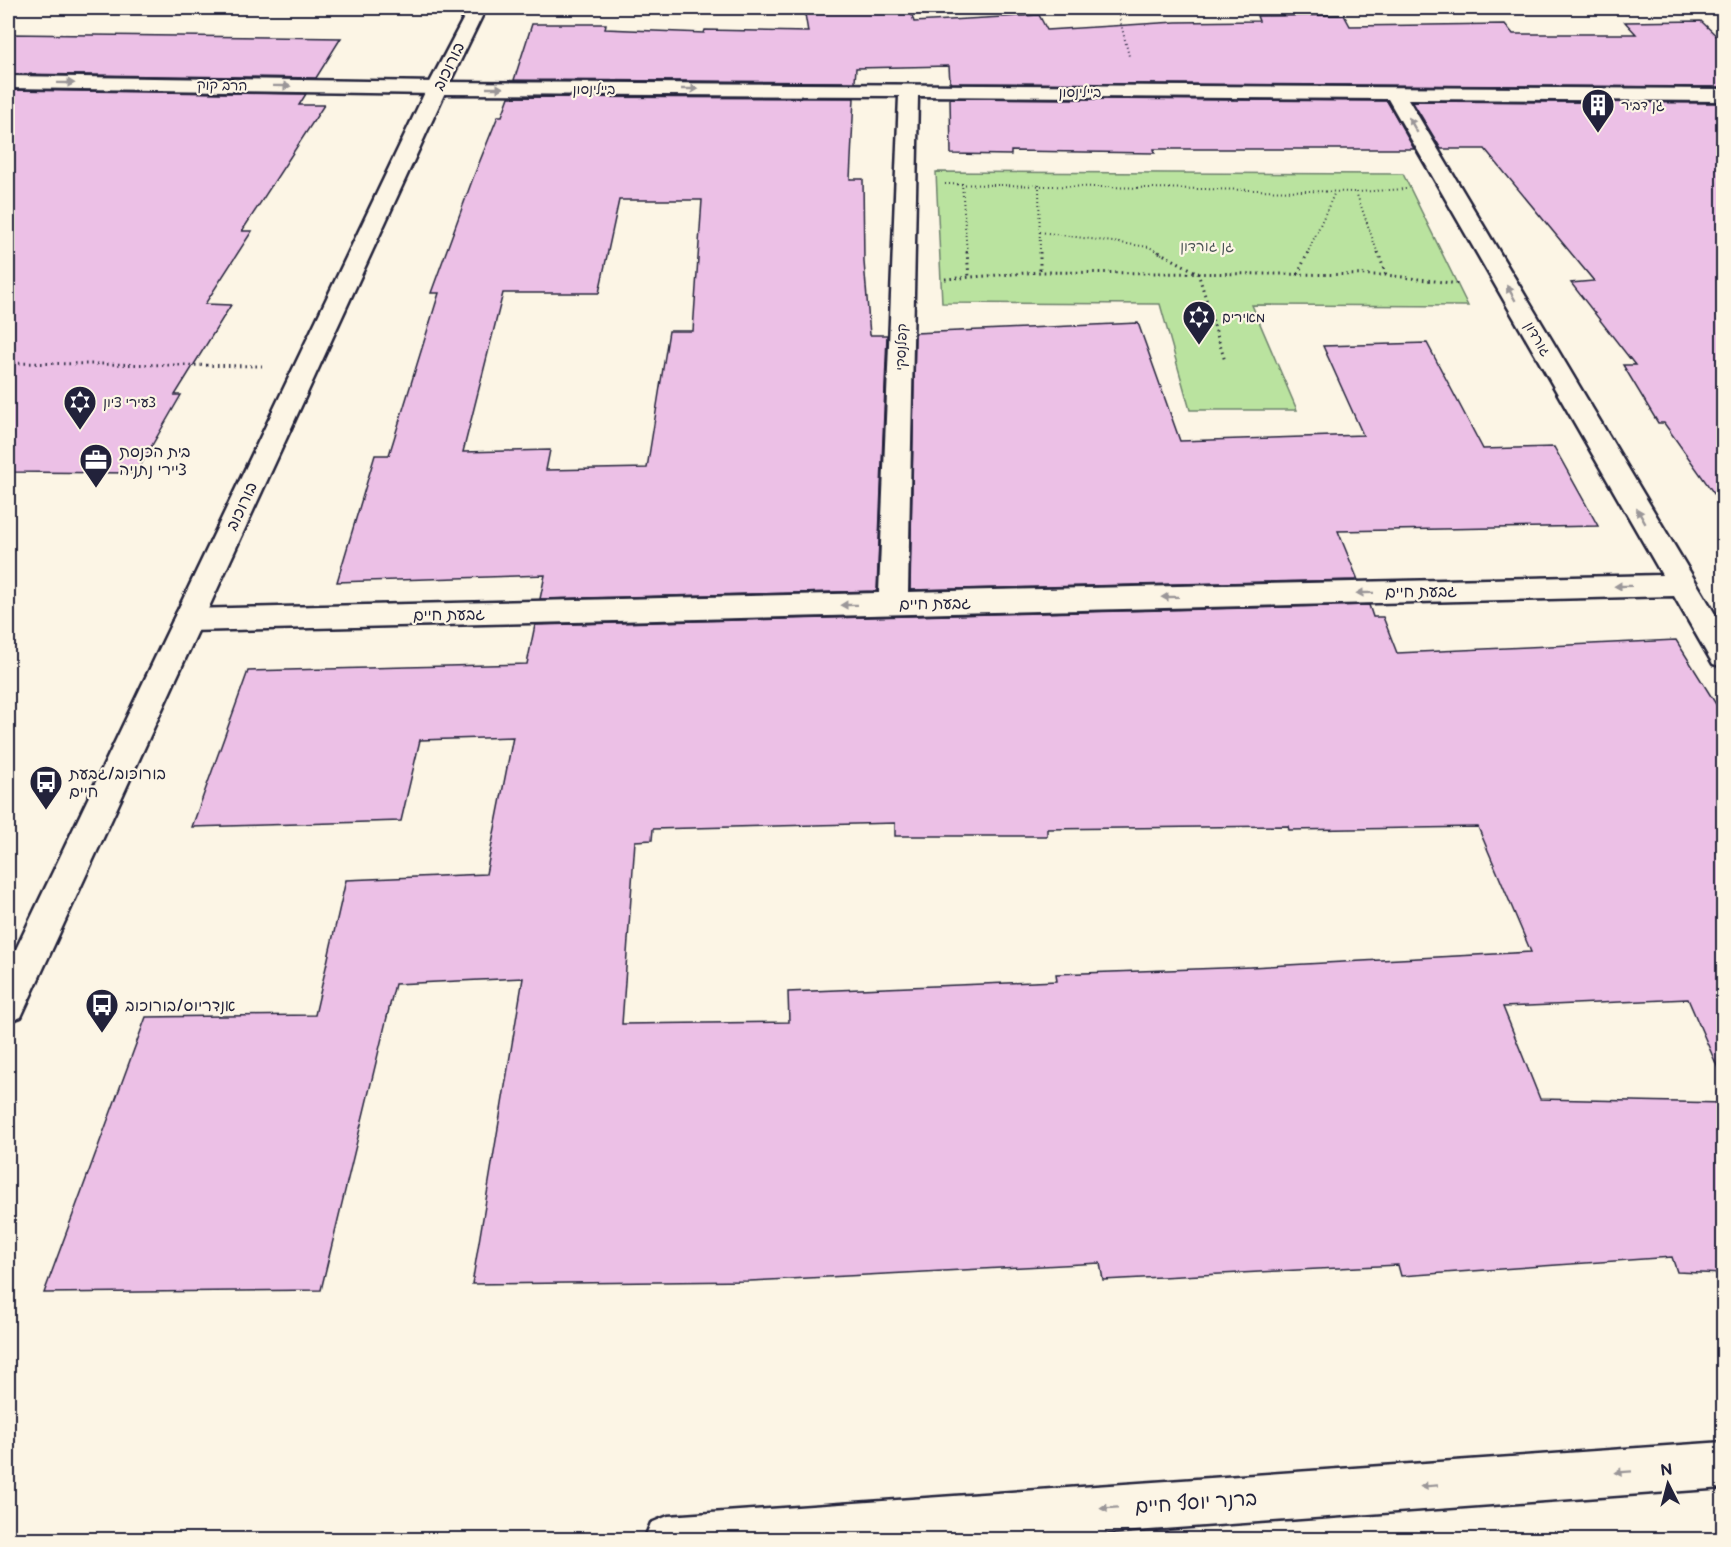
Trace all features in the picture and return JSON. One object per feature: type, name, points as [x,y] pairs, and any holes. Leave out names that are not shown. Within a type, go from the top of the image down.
[{"type":"street","name":"בורוכוב","points":[[8,1005],[437,88],[477,8]]},
{"type":"street","name":"הרב קוק","points":[[8,82],[437,88]]},
{"type":"street","name":"ביילינסון","points":[[437,88],[1724,95]]},
{"type":"street","name":"קפלנסקי","points":[[893,604],[909,90]]},
{"type":"street","name":"גורדון","points":[[1395,94],[1724,656]]},
{"type":"street","name":"גבעת חיים","points":[[188,620],[1682,585]]},
{"type":"street","name":"ברנר יוסף חיים","points":[[668,1539],[1724,1465]]},
{"type":"path","points":[[1117,8],[1138,92]]},
{"type":"path","points":[[962,183],[969,277]]},
{"type":"path","points":[[936,184],[1039,184],[1356,192],[1447,183]]},
{"type":"path","points":[[1039,184],[1040,272]]},
{"type":"path","points":[[1298,274],[1335,192]]},
{"type":"path","points":[[1356,192],[1386,274]]},
{"type":"path","points":[[1040,232],[1149,247],[1198,273],[1225,361]]},
{"type":"path","points":[[903,283],[1040,272],[1386,274],[1508,288]]},
{"type":"path","points":[[8,363],[307,365]]},
{"type":"green space","name":"גן גורדון","points":[[936,172],[1403,174],[1468,306],[1252,305],[1297,410],[1190,410],[1160,304],[942,303]]},
{"type":"building","points":[[804,8],[910,8],[914,22],[1039,15],[1047,30],[1176,22],[1259,21],[1257,16],[1344,15],[1350,26],[1505,24],[1513,34],[1636,34],[1625,22],[1701,21],[1724,43],[1724,87],[950,83],[949,66],[856,68],[855,82],[514,80],[532,24],[606,24],[605,29],[704,33],[705,30],[808,32]]},
{"type":"building","points":[[8,34],[341,38],[316,78],[8,74]]},
{"type":"building","points":[[8,90],[306,94],[299,105],[324,105],[242,231],[252,231],[205,304],[231,305],[175,395],[181,395],[136,473],[8,472]]},
{"type":"building","points":[[509,97],[854,98],[850,179],[863,179],[864,262],[870,335],[887,335],[877,591],[540,599],[545,575],[337,582],[375,455],[389,455],[439,293],[431,293],[473,178],[498,116],[502,116]],"holes":[[[619,200],[702,200],[693,331],[669,331],[647,468],[546,470],[550,450],[463,452],[503,293],[599,293]]]},
{"type":"building","points":[[950,98],[1387,101],[1414,149],[1154,149],[1155,153],[1011,151],[1011,155],[951,154]]},
{"type":"building","points":[[1412,101],[1724,103],[1724,508],[1664,423],[1658,423],[1623,365],[1635,365],[1571,283],[1594,281],[1485,149],[1441,149]]},
{"type":"building","points":[[1138,323],[1180,441],[1363,435],[1323,346],[1427,343],[1483,449],[1554,447],[1598,526],[1338,531],[1358,580],[910,590],[915,333]]},
{"type":"building","points":[[1369,605],[1373,617],[1383,617],[1397,653],[1676,640],[1724,717],[1724,1082],[1688,999],[1503,1007],[1540,1099],[1724,1103],[1724,1274],[1677,1272],[1672,1257],[1401,1276],[1398,1265],[1103,1280],[1100,1263],[750,1281],[472,1284],[523,978],[395,984],[321,1290],[44,1293],[146,1017],[315,1015],[346,880],[486,874],[513,737],[420,740],[401,821],[192,827],[248,671],[527,664],[535,625]],"holes":[[[895,823],[895,836],[1047,836],[1047,829],[1288,826],[1289,830],[1478,827],[1531,952],[1251,967],[1056,974],[1057,981],[788,992],[789,1022],[622,1024],[635,841],[652,840],[653,829]]]},
{"type":"place","name":"גן דביר","points":[[1598,134]]},
{"type":"place","name":"מאירים","points":[[1199,346]]},
{"type":"place","name":"צעירי ציון","points":[[80,431]]},
{"type":"place","name":"בית הכנסת ציירי נתניה","points":[[96,489]]},
{"type":"place","name":"בורוכוב/גבעת חיים","points":[[46,811]]},
{"type":"place","name":"אנדריוס/בורוכוב","points":[[102,1034]]}]
